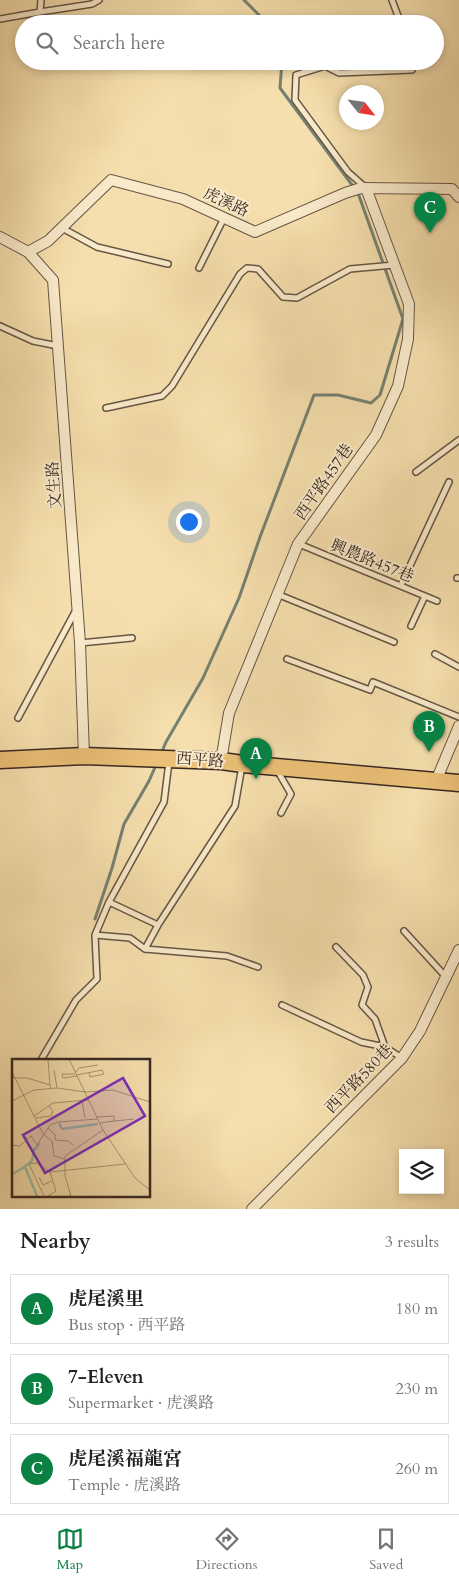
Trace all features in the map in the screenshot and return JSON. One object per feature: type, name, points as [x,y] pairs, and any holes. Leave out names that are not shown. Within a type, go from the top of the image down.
[{"type":"main road","name":"西平路","points":[[0,760],[84,756],[170,758],[459,783]]},
{"type":"street","name":"虎溪路","points":[[28,252],[48,241],[111,180],[183,199],[255,232],[345,193],[364,188],[452,189],[459,197]]},
{"type":"street","name":"西平路457巷","points":[[222,761],[229,713],[298,544],[376,435],[398,386],[408,339],[409,304],[371,200],[364,188]]},
{"type":"street","name":"文生路","points":[[0,237],[28,252],[53,280],[80,643],[84,756]]},
{"type":"street","points":[[436,781],[459,726]]},
{"type":"street","name":"西平路580巷","points":[[252,1209],[402,1058],[420,1031],[459,950]]},
{"type":"lane","points":[[40,12],[41,0]]},
{"type":"lane","points":[[25,15],[99,0]]},
{"type":"lane","points":[[392,0],[398,15]]},
{"type":"lane","points":[[0,20],[15,17]]},
{"type":"lane","points":[[313,70],[296,76],[295,100],[348,172],[364,188]]},
{"type":"lane","points":[[333,70],[339,73],[412,70]]},
{"type":"lane","points":[[198,268],[224,218]]},
{"type":"lane","points":[[62,228],[97,247],[168,264]]},
{"type":"lane","points":[[106,408],[162,396],[172,386],[240,274],[247,268],[258,269],[283,298],[297,298],[350,269],[395,265]]},
{"type":"lane","points":[[0,326],[32,341],[59,346]]},
{"type":"lane","points":[[416,472],[459,440]]},
{"type":"lane","points":[[401,585],[449,482]]},
{"type":"lane","name":"興農路457巷","points":[[298,544],[437,601]]},
{"type":"lane","points":[[277,594],[394,642]]},
{"type":"lane","points":[[411,626],[425,596]]},
{"type":"lane","points":[[18,718],[77,607]]},
{"type":"lane","points":[[80,643],[132,638]]},
{"type":"lane","points":[[435,654],[459,668]]},
{"type":"lane","points":[[287,659],[370,690],[373,682],[459,717]]},
{"type":"lane","points":[[42,1059],[76,1000],[97,979],[95,935],[109,902],[164,802],[170,758]]},
{"type":"lane","points":[[145,949],[158,925],[235,806],[243,764]]},
{"type":"lane","points":[[276,767],[291,794],[281,813]]},
{"type":"lane","points":[[109,902],[158,925]]},
{"type":"lane","points":[[404,931],[446,978]]},
{"type":"lane","points":[[95,935],[130,938],[145,949],[227,956],[258,967]]},
{"type":"lane","points":[[336,947],[363,975],[368,987],[362,1005],[375,1019],[385,1046]]},
{"type":"lane","points":[[282,1005],[361,1042],[385,1046],[402,1058]]},
{"type":"waterway","points":[[244,0],[259,15]]},
{"type":"waterway","points":[[161,754],[203,678],[239,598],[314,395],[338,395],[371,403],[380,395],[403,319],[358,193],[280,88],[281,70]]},
{"type":"waterway","points":[[95,919],[124,824],[156,765]]},
{"type":"place","name":"虎尾溪福龍宮","points":[[430,233]]},
{"type":"place","name":"7-Eleven","points":[[429,752]]},
{"type":"place","name":"虎尾溪里","points":[[256,779]]}]
